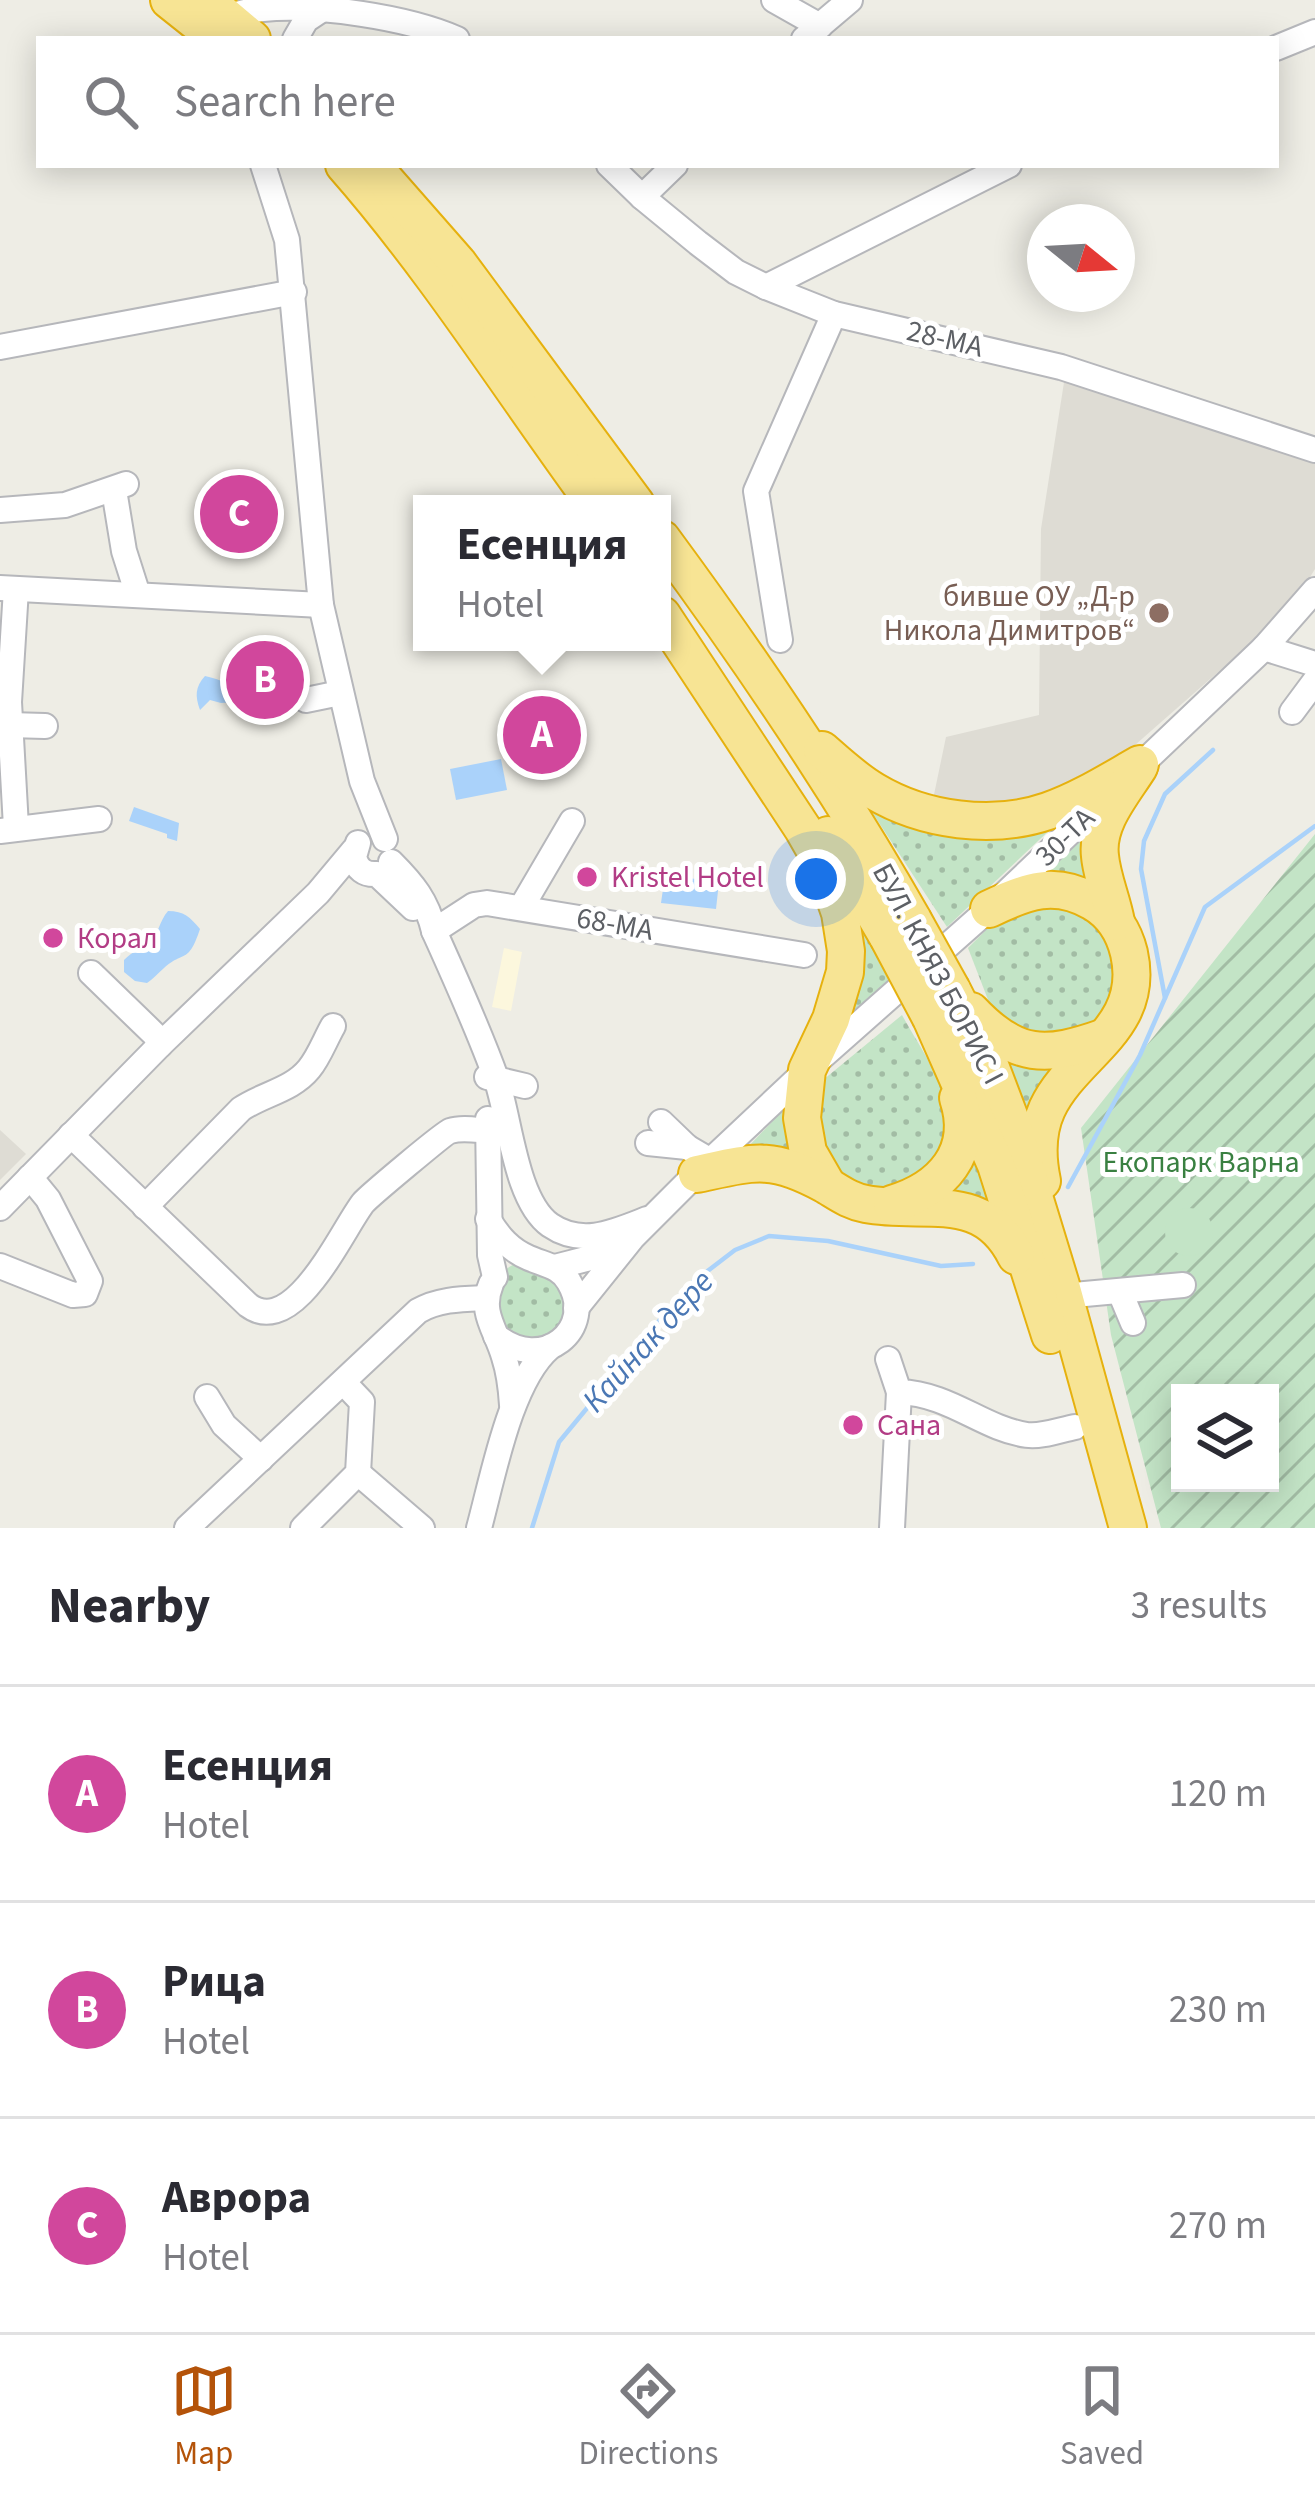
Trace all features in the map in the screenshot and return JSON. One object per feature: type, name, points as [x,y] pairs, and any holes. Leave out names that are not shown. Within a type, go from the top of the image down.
[{"type":"highway","points":[[170,0],[229,19]]},
{"type":"highway","points":[[346,168],[425,263],[586,495]]},
{"type":"highway","points":[[375,168],[458,263],[629,495]]},
{"type":"highway","name":"БУЛ. КНЯЗ БОРИС I","points":[[671,552],[793,725],[881,864],[900,928]]},
{"type":"highway","name":"БУЛ. КНЯЗ БОРИС I","points":[[671,608],[850,869],[900,928],[942,1004],[988,1145],[1055,1296],[1128,1528]]},
{"type":"highway","points":[[671,629],[803,830],[836,900],[844,932],[845,972],[831,1019],[807,1070],[802,1118],[808,1152],[826,1185]]},
{"type":"highway","points":[[793,725],[871,790],[922,812],[962,819],[1004,820],[1045,812],[1141,764]]},
{"type":"highway","points":[[1055,1296],[1040,1134],[1052,1100],[1108,1036],[1125,1009],[1132,980],[1128,949],[1116,922],[1099,842],[1107,819],[1141,764]]},
{"type":"highway","points":[[989,909],[1024,892],[1062,890],[1095,903],[1116,922]]},
{"type":"highway","points":[[942,1004],[1006,1040],[1043,1052],[1064,1051],[1108,1036]]},
{"type":"highway","points":[[889,1205],[917,1196],[940,1179],[962,1139],[963,1113],[942,1004]]},
{"type":"highway","points":[[698,1160],[772,1163],[863,1204],[974,1212],[996,1226],[1055,1296]]},
{"type":"highway","name":"БУЛ. КНЯЗ БОРИС I","points":[[1055,1296],[1075,1427],[1102,1528]]},
{"type":"street","points":[[774,0],[812,32],[850,0]]},
{"type":"street","points":[[229,19],[263,9],[321,10],[439,36]]},
{"type":"street","points":[[298,36],[306,20],[321,10]]},
{"type":"street","points":[[1279,48],[1315,32]]},
{"type":"street","points":[[264,168],[287,240],[321,605],[362,782],[362,822],[371,857],[418,890],[428,906],[434,932],[481,1044],[534,1209],[550,1225],[574,1236],[601,1236],[655,1216]]},
{"type":"street","name":"28-МА","points":[[612,168],[736,272],[766,287],[835,314],[1061,367],[1315,450]]},
{"type":"street","points":[[642,197],[672,168]]},
{"type":"street","points":[[766,287],[1003,168]]},
{"type":"street","points":[[0,347],[294,292]]},
{"type":"street","points":[[781,640],[756,490],[835,314]]},
{"type":"street","points":[[0,510],[65,506],[120,487],[124,551],[138,596]]},
{"type":"street","points":[[99,819],[8,829],[8,589],[321,605]]},
{"type":"street","name":"30-ТА","points":[[576,1308],[698,1160],[989,909],[1264,648],[1315,590]]},
{"type":"street","points":[[1264,648],[1315,664]]},
{"type":"street","points":[[1292,712],[1315,681]]},
{"type":"street","points":[[306,700],[340,693]]},
{"type":"street","points":[[9,713],[45,726]]},
{"type":"street","points":[[521,908],[572,821]]},
{"type":"street","points":[[0,1208],[318,892],[371,857]]},
{"type":"street","name":"68-МА","points":[[434,932],[473,905],[487,903],[804,955]]},
{"type":"street","points":[[91,973],[160,1045]]},
{"type":"street","points":[[145,1207],[241,1109],[307,1072],[334,1026]]},
{"type":"street","points":[[492,1078],[525,1086]]},
{"type":"street","points":[[492,1078],[490,1288],[485,1312],[508,1370],[512,1412]]},
{"type":"street","points":[[71,1135],[248,1306],[269,1312],[300,1295],[365,1200],[439,1136],[459,1129],[488,1131]]},
{"type":"street","points":[[655,1133],[698,1160]]},
{"type":"street","points":[[0,1266],[73,1295],[85,1294],[90,1288],[48,1199],[30,1177]]},
{"type":"street","points":[[479,1528],[512,1412],[532,1366],[569,1331],[576,1308],[571,1285],[505,1243],[488,1219]]},
{"type":"street","points":[[188,1528],[418,1311],[431,1303],[490,1288],[506,1268],[519,1262],[544,1264],[598,1256],[633,1238]]},
{"type":"street","points":[[1055,1296],[1184,1285]]},
{"type":"street","points":[[1120,1292],[1132,1323]]},
{"type":"street","points":[[496,1336],[522,1351],[550,1347]]},
{"type":"street","points":[[888,1359],[899,1392],[892,1528]]},
{"type":"street","points":[[303,1528],[358,1473],[362,1402],[344,1383]]},
{"type":"street","points":[[899,1392],[948,1401],[1030,1436],[1075,1427]]},
{"type":"street","points":[[207,1397],[224,1425],[261,1459]]},
{"type":"street","points":[[358,1473],[422,1528]]},
{"type":"shaded area","name":"бивше ОУ „Д-р Никола Димитров“","points":[[1065,376],[1315,457],[1315,569],[1250,644],[1110,767],[1037,803],[931,809],[946,737],[1039,715],[1041,529]]},
{"type":"shaded area","points":[[504,948],[522,952],[511,1011],[492,1007]]},
{"type":"shaded area","points":[[0,1130],[26,1154],[0,1180]]},
{"type":"green space","points":[[868,806],[1056,824],[947,927]]},
{"type":"green space","points":[[1095,825],[1104,889],[1043,875],[1042,870]]},
{"type":"green space","name":"Екопарк Варна","points":[[1315,834],[1315,1528],[1161,1528],[1111,1335],[1081,1128]]},
{"type":"green space","points":[[846,890],[896,985],[848,1021]]},
{"type":"green space","points":[[1039,899],[1088,914],[1115,950],[1117,982],[1101,1019],[1080,1036],[1024,1034],[992,1010],[968,948],[1006,910]]},
{"type":"green space","points":[[902,1015],[940,1084],[948,1121],[946,1140],[935,1163],[903,1192],[840,1186],[812,1109],[823,1080]]},
{"type":"green space","points":[[995,1040],[1060,1057],[1031,1131]]},
{"type":"green space","points":[[786,1110],[798,1157],[748,1147],[781,1112]]},
{"type":"green space","points":[[971,1134],[1000,1210],[930,1197]]},
{"type":"green space","points":[[1189,1208],[1206,1215],[1213,1232],[1206,1249],[1189,1256],[1172,1249],[1165,1232],[1172,1215]]},
{"type":"green space","points":[[519,1262],[564,1275],[569,1331],[508,1346],[486,1298],[498,1276]]},
{"type":"water","points":[[205,676],[235,683],[235,702],[210,700],[200,710],[197,692]]},
{"type":"water","points":[[501,759],[507,790],[456,800],[450,769]]},
{"type":"water","points":[[134,807],[179,823],[177,841],[129,821]]},
{"type":"water","points":[[665,875],[719,882],[716,909],[661,903]]},
{"type":"water","points":[[168,911],[193,921],[200,929],[196,940],[189,952],[147,983],[135,981],[124,972],[124,960],[151,941]]},
{"type":"waterway","name":"Кайнак дере","points":[[1165,998],[1141,869],[1144,841],[1165,794],[1213,750]]},
{"type":"waterway","name":"Кайнак дере","points":[[1068,1187],[1140,1055],[1205,907],[1315,826]]},
{"type":"waterway","name":"Кайнак дере","points":[[532,1528],[559,1442],[688,1286],[735,1250],[769,1236],[828,1241],[941,1266],[973,1264]]},
{"type":"place","name":"Аврора","points":[[239,514]]},
{"type":"place","name":"бивше ОУ „Д-р Никола Димитров“","points":[[1159,613]]},
{"type":"place","name":"Рица","points":[[265,680]]},
{"type":"place","name":"Есенция","points":[[542,735]]},
{"type":"place","name":"Kristel Hotel","points":[[587,877]]},
{"type":"place","name":"Корал","points":[[53,938]]},
{"type":"place","name":"Сана","points":[[853,1425]]}]
